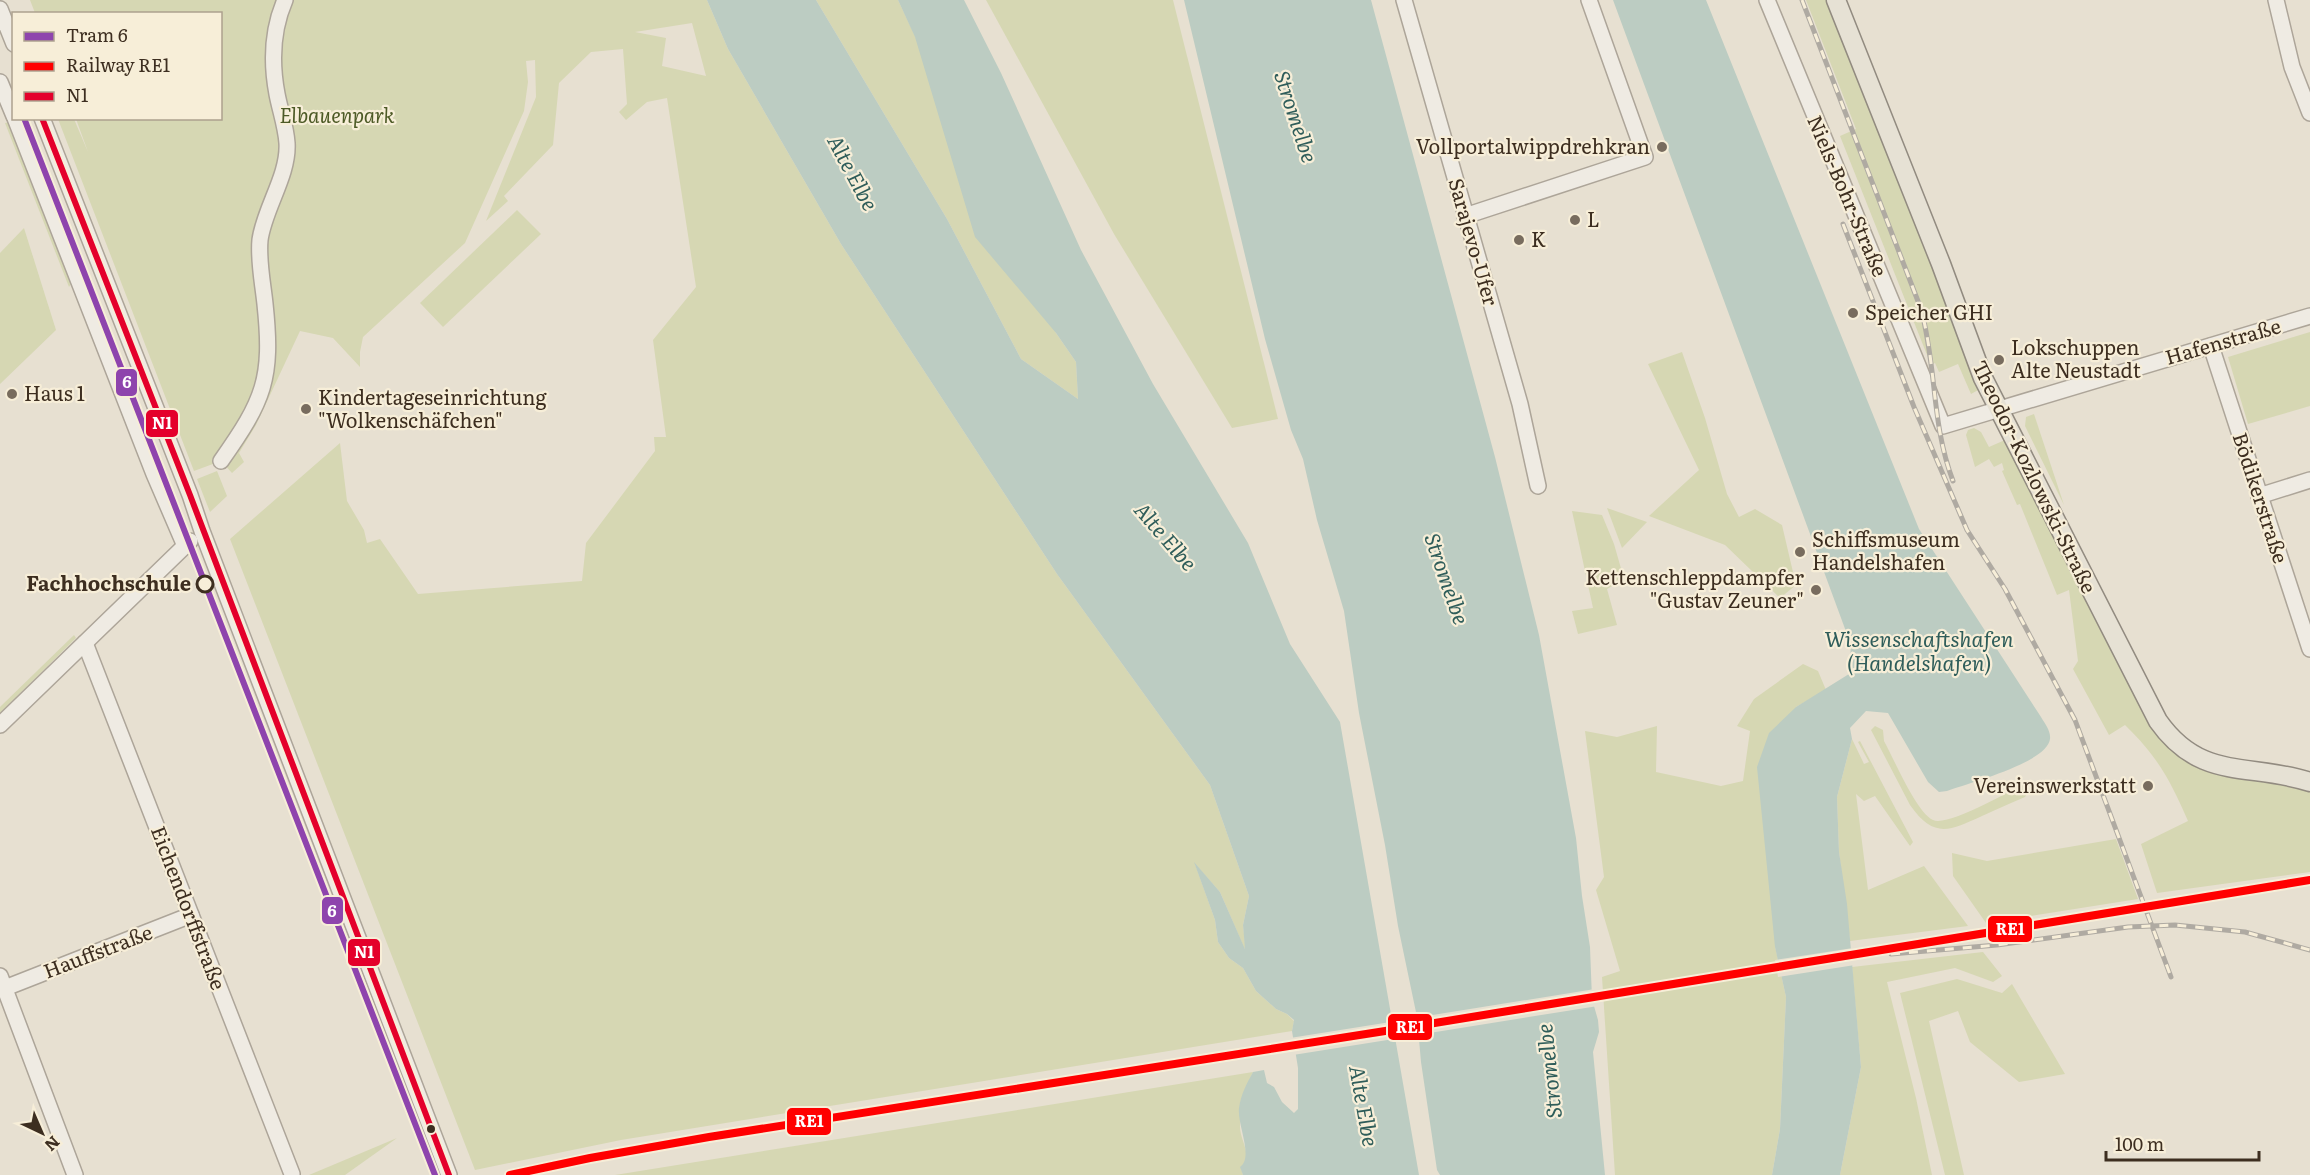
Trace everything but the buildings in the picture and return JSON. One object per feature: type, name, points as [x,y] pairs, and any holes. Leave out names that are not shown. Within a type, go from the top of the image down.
[{"type":"main road","name":"Theodor-Kozlowski-Straße","points":[[1836,0],[1941,264],[1983,378],[2153,714],[2169,736],[2188,752],[2211,764],[2310,782]]},
{"type":"street","points":[[221,461],[253,413],[268,365],[268,334],[260,242],[287,151],[276,92],[273,59],[276,28],[285,0]]},
{"type":"street","name":"Sarajevo-Ufer","points":[[1404,0],[1520,404],[1538,486]]},
{"type":"street","points":[[1466,216],[1645,157],[1589,0]]},
{"type":"street","name":"Niels-Bohr-Straße","points":[[1767,0],[1943,426]]},
{"type":"street","points":[[2276,0],[2292,67],[2310,112]]},
{"type":"street","points":[[0,9],[12,39]]},
{"type":"street","points":[[0,82],[12,112]]},
{"type":"street","points":[[15,120],[154,474],[185,546]]},
{"type":"street","points":[[43,120],[190,495],[449,1175]]},
{"type":"street","name":"Hafenstraße","points":[[1943,426],[2310,316]]},
{"type":"street","name":"Bödikerstraße","points":[[2211,346],[2259,496],[2306,624],[2310,649]]},
{"type":"street","points":[[2259,496],[2310,480]]},
{"type":"street","points":[[0,725],[202,531]]},
{"type":"street","name":"Eichendorffstraße","points":[[85,643],[292,1174]]},
{"type":"street","name":"Hauffstraße","points":[[2,982],[191,915]]},
{"type":"street","points":[[2,982],[75,1175]]},
{"type":"green space","name":"Elbauenpark","points":[[30,0],[707,0],[728,49],[841,244],[1057,574],[1210,785],[1249,896],[1243,925],[1246,952],[1220,892],[1195,864],[1215,920],[1218,942],[1229,958],[1243,968],[1256,991],[1294,1021],[1292,1031],[621,1140],[475,1170],[230,539],[340,443],[347,501],[364,530],[367,543],[380,539],[418,594],[582,581],[586,543],[655,451],[654,437],[666,437],[653,340],[696,287],[667,98],[647,102],[626,120],[619,112],[627,104],[623,49],[591,52],[559,83],[553,145],[504,196],[508,201],[486,221],[536,97],[535,60],[526,61],[528,82],[524,111],[465,243],[363,337],[360,367],[333,338],[300,331],[256,425],[239,453],[244,462],[232,473],[221,461],[194,471],[58,120],[74,120],[88,152],[76,120],[222,120],[222,12],[35,12]],"holes":[[[692,23],[706,76],[662,66],[666,38],[635,32]]]},
{"type":"green space","points":[[816,0],[898,0],[1056,333],[1076,362],[1078,399],[1021,359],[947,219]]},
{"type":"green space","points":[[986,0],[1173,0],[1278,419],[1232,428],[1114,234]]},
{"type":"green space","points":[[1806,0],[1828,0],[1980,389],[1971,394],[1958,364],[1939,372],[1935,363],[1931,365],[1840,136],[1856,129]]},
{"type":"green space","points":[[9,122],[71,284],[69,287],[5,123]]},
{"type":"green space","points":[[517,210],[541,234],[443,327],[420,303]]},
{"type":"green space","points":[[24,228],[56,330],[0,384],[0,253]]},
{"type":"green space","points":[[2310,332],[2310,406],[2248,424],[2228,357]]},
{"type":"green space","points":[[1682,352],[1705,418],[1727,494],[1739,517],[1755,509],[1782,525],[1796,585],[1780,598],[1725,545],[1649,516],[1699,470],[1648,364]]},
{"type":"green space","points":[[2034,414],[2064,505],[2025,426],[2026,417]]},
{"type":"green space","points":[[1974,428],[1981,432],[1989,447],[2005,440],[2162,737],[2310,789],[2310,872],[2157,893],[2141,844],[2188,821],[2162,770],[2125,725],[2109,735],[2073,669],[2078,661],[2069,590],[2057,595],[2020,504],[2017,505],[2002,471],[2004,470],[2002,463],[1994,467],[1989,459],[1975,467],[1966,435],[1968,430]]},
{"type":"green space","points":[[217,471],[227,496],[210,512],[197,479]]},
{"type":"green space","points":[[1607,508],[1647,522],[1622,548]]},
{"type":"green space","points":[[1572,511],[1602,515],[1614,544],[1624,579],[1607,589],[1617,625],[1578,634],[1572,611],[1593,608]]},
{"type":"green space","points":[[74,635],[76,638],[0,713],[0,707]]},
{"type":"green space","points":[[1803,664],[1818,671],[1826,690],[1796,707],[1775,946],[1786,997],[1780,1129],[1772,1175],[1615,1175],[1602,977],[1620,971],[1596,890],[1604,877],[1585,731],[1617,737],[1657,726],[1656,772],[1721,786],[1743,781],[1750,731],[1737,726],[1754,699]]},
{"type":"green space","points":[[1875,726],[1883,730],[1884,741],[1906,784],[1926,815],[1933,820],[1941,821],[1965,813],[2027,782],[2030,789],[2025,797],[1960,825],[1943,829],[1935,827],[1919,816],[1910,805],[1871,730]]},
{"type":"green space","points":[[1852,739],[1864,764],[1869,762],[1858,742],[1860,741],[1913,842],[1910,846],[1875,796],[1864,801],[1856,794],[1868,890],[1924,866],[1968,926],[1850,941],[1839,852],[1837,797]]},
{"type":"green space","points":[[2116,839],[2138,899],[1986,923],[1953,876],[1952,853],[1987,861]]},
{"type":"green space","points":[[1983,952],[2002,976],[1993,982],[1955,968],[1887,982],[1916,1098],[1932,1175],[1840,1175],[1861,1067],[1852,967]]},
{"type":"green space","points":[[1957,979],[2002,993],[2012,984],[2065,1074],[2019,1082],[1970,1042],[1958,1011],[1929,1021],[1964,1175],[1945,1175],[1900,993]]},
{"type":"green space","points":[[1253,1072],[1245,1092],[1241,1112],[1240,1127],[1246,1153],[1245,1163],[1241,1168],[1243,1175],[615,1175]]},
{"type":"green space","points":[[397,1138],[345,1175],[309,1175]]},
{"type":"water","name":"Alte Elbe","points":[[707,0],[816,0],[947,219],[1021,359],[1078,399],[1076,362],[1056,333],[975,237],[915,37],[898,0],[964,0],[1001,73],[1081,250],[1153,384],[1248,543],[1290,644],[1340,722],[1419,1175],[1243,1175],[1240,1167],[1244,1162],[1245,1148],[1239,1108],[1246,1085],[1253,1072],[1264,1070],[1267,1083],[1274,1087],[1282,1102],[1294,1113],[1298,1109],[1298,1068],[1292,1031],[1294,1020],[1276,1009],[1256,991],[1243,968],[1229,958],[1218,942],[1215,920],[1194,862],[1220,892],[1245,949],[1243,925],[1249,896],[1210,785],[1057,574],[841,244],[728,49]]},
{"type":"water","name":"Stromelbe","points":[[1184,0],[1371,0],[1495,457],[1539,635],[1576,838],[1590,947],[1592,999],[1599,1032],[1593,1052],[1605,1175],[1440,1175],[1437,1170],[1421,1062],[1417,1017],[1359,713],[1344,611],[1317,520],[1303,459],[1291,430],[1265,339]]},
{"type":"water","name":"Wissenschaftshafen (Handelshafen)","points":[[1613,0],[1706,0],[1919,529],[2050,733],[2046,748],[2022,764],[1939,792],[1928,782],[1888,713],[1866,711],[1850,728],[1852,739],[1837,797],[1839,852],[1847,904],[1861,1067],[1840,1175],[1772,1175],[1780,1129],[1786,997],[1775,947],[1757,767],[1769,733],[1796,707],[1849,674],[1851,645]]},
{"type":"pier","points":[[1853,948],[1855,965],[1778,977],[1775,960]]},
{"type":"pier","points":[[1595,989],[1598,1006],[1417,1035],[1414,1018]]},
{"type":"pier","points":[[1397,1021],[1400,1038],[1293,1055],[1290,1038]]},
{"type":"railway","points":[[1802,0],[1921,309],[1930,353],[1937,417],[1953,481]]},
{"type":"railway","points":[[1843,224],[1914,407],[1967,530],[2005,589],[2075,720],[2171,977]]},
{"type":"railway","points":[[1891,954],[1997,945],[2128,927],[2175,925],[2245,932],[2310,950]]},
{"type":"tram line","name":"6","points":[[25,120],[435,1175]]},
{"type":"rail line","name":"RE1","points":[[510,1175],[709,1137],[1398,1029],[2310,880]]},
{"type":"transit line","name":"N1","points":[[43,120],[190,495],[449,1175]]},
{"type":"place","name":"Vollportalwippdrehkran","points":[[1662,147]]},
{"type":"place","name":"L","points":[[1575,220]]},
{"type":"place","name":"K","points":[[1519,240]]},
{"type":"place","name":"Speicher GHI","points":[[1853,313]]},
{"type":"place","name":"Lokschuppen Alte Neustadt","points":[[1999,360]]},
{"type":"place","name":"Haus 1","points":[[12,394]]},
{"type":"place","name":"Kindertageseinrichtung \"Wolkenschäfchen\"","points":[[306,409]]},
{"type":"place","name":"Schiffsmuseum Handelshafen","points":[[1800,552]]},
{"type":"place","name":"Fachhochschule","points":[[205,584]]},
{"type":"place","name":"Kettenschleppdampfer \"Gustav Zeuner\"","points":[[1816,590]]},
{"type":"place","name":"Vereinswerkstatt","points":[[2148,786]]}]
